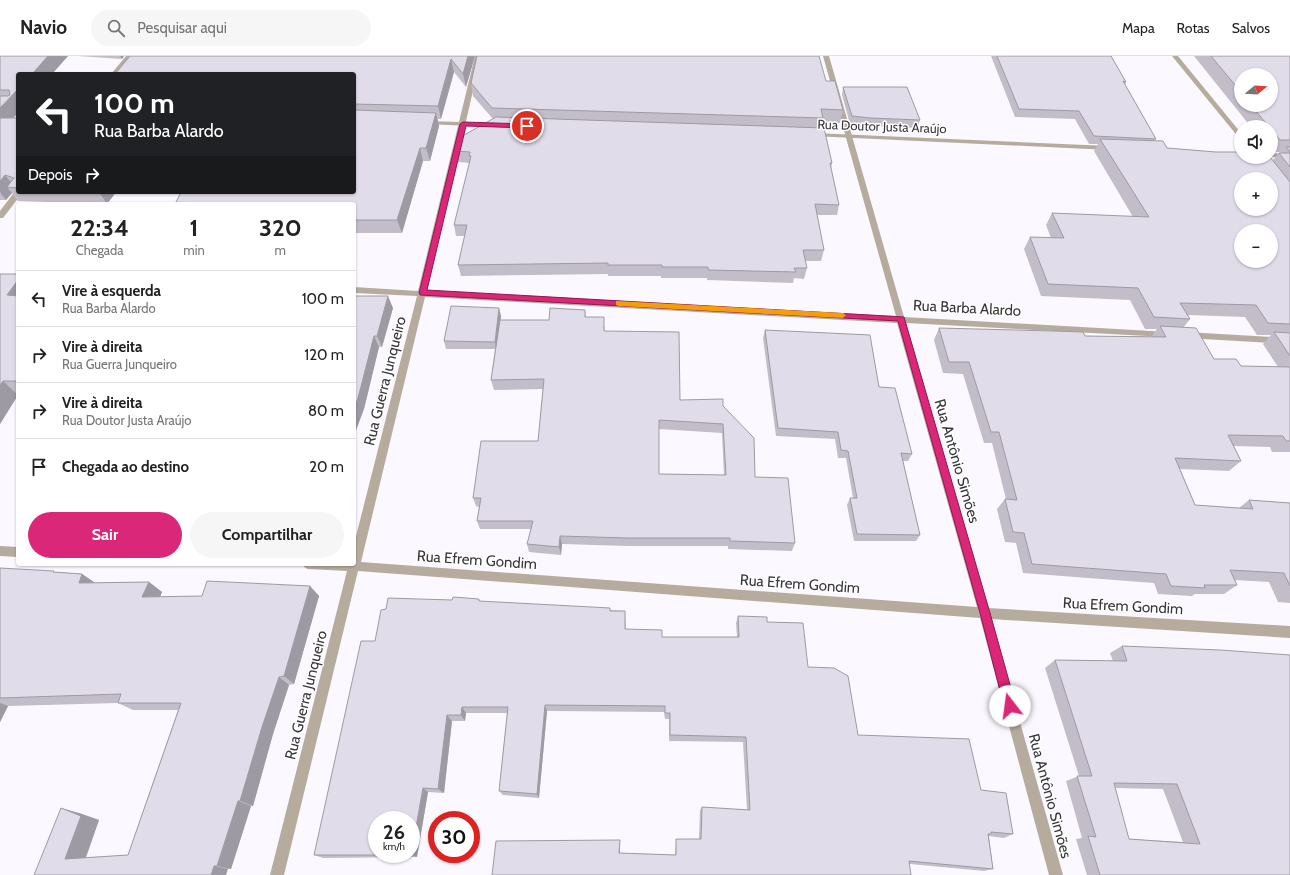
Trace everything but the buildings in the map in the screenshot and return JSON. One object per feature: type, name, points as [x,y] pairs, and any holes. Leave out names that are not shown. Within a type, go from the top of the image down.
[{"type":"street","points":[[116,72],[129,56]]},
{"type":"street","name":"Rua Guerra Junqueiro","points":[[356,558],[422,293],[478,56]]},
{"type":"street","name":"Rua Antônio Simões","points":[[826,56],[847,136],[901,318],[985,613],[1056,875]]},
{"type":"street","points":[[1175,56],[1234,128]]},
{"type":"street","points":[[416,122],[503,125]]},
{"type":"street","name":"Rua Doutor Justa Araújo","points":[[807,135],[1117,148]]},
{"type":"street","points":[[1278,155],[1290,156]]},
{"type":"street","points":[[0,216],[17,194]]},
{"type":"street","name":"Rua Barba Alardo","points":[[356,290],[901,318],[1290,341]]},
{"type":"street","points":[[0,551],[16,552]]},
{"type":"street","name":"Rua Guerra Junqueiro","points":[[277,875],[354,566]]},
{"type":"street","name":"Rua Efrem Gondim","points":[[354,566],[985,613],[1290,632]]},
{"type":"slow traffic","points":[[619,303],[843,315]]},
{"type":"route","points":[[527,126],[463,124],[422,293],[901,318],[1010,706]]}]
